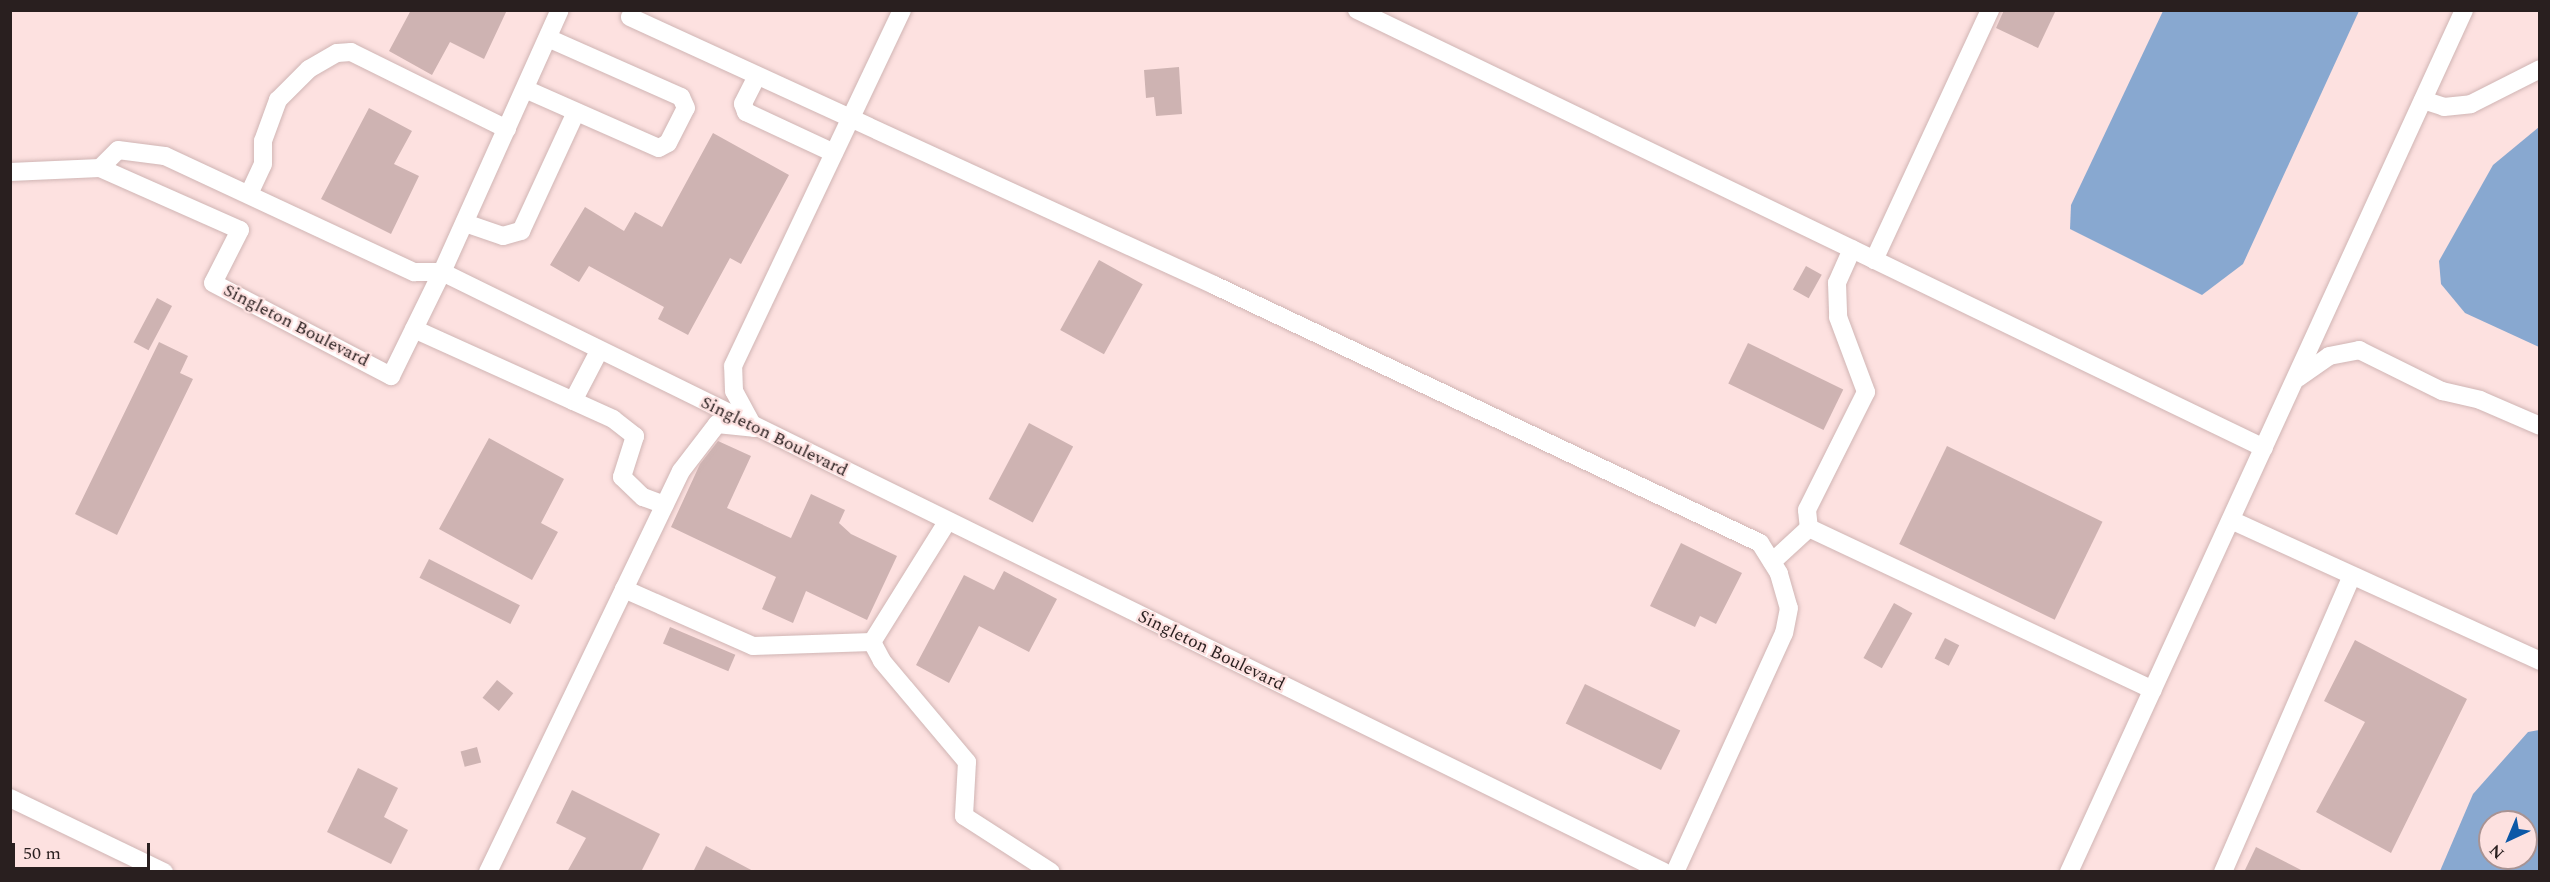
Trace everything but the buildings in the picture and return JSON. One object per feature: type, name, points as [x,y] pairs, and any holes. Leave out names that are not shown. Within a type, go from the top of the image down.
[{"type":"lane","points":[[100,168],[118,150],[165,156],[414,272],[442,272],[560,10]]},
{"type":"lane","points":[[754,428],[734,391],[733,366],[902,10]]},
{"type":"lane","points":[[1357,10],[2264,448]]},
{"type":"lane","points":[[1874,260],[1990,10]]},
{"type":"lane","points":[[2069,872],[2464,10]]},
{"type":"lane","points":[[627,13],[850,120],[1215,285],[1760,543],[1772,562],[1789,608],[1784,633],[1675,872]]},
{"type":"lane","points":[[525,89],[659,148],[668,143],[686,108],[681,97],[548,38]]},
{"type":"lane","points":[[249,195],[263,164],[263,141],[278,100],[309,69],[337,53],[351,52],[507,129]]},
{"type":"lane","points":[[2423,100],[2444,107],[2470,104],[2540,69]]},
{"type":"lane","points":[[757,76],[743,104],[746,112],[834,153]]},
{"type":"lane","points":[[465,223],[503,236],[521,231],[576,112]]},
{"type":"lane","name":"Singleton Boulevard","points":[[10,172],[100,168],[240,230],[213,283],[392,376],[442,272],[754,428],[1664,872]]},
{"type":"lane","points":[[1809,528],[1807,510],[1866,392],[1838,318],[1837,283],[1852,249]]},
{"type":"lane","points":[[414,329],[613,419],[635,436],[622,477],[643,497],[665,505]]},
{"type":"lane","points":[[2295,381],[2329,356],[2359,350],[2442,391],[2480,400],[2540,426]]},
{"type":"lane","points":[[573,401],[599,351]]},
{"type":"lane","points":[[488,872],[681,471],[717,424],[754,428]]},
{"type":"lane","points":[[2231,520],[2540,661]]},
{"type":"lane","points":[[872,642],[947,522]]},
{"type":"lane","points":[[1772,562],[1809,528]]},
{"type":"lane","points":[[1809,528],[2153,690]]},
{"type":"lane","points":[[2223,872],[2352,576]]},
{"type":"lane","points":[[624,589],[753,646],[872,642]]},
{"type":"lane","points":[[872,642],[882,661],[967,762],[964,816],[1051,872]]},
{"type":"lane","points":[[10,798],[164,872]]},
{"type":"water","points":[[2163,11],[2359,11],[2243,264],[2202,295],[2070,229],[2071,205]]},
{"type":"water","points":[[2539,127],[2539,347],[2465,313],[2441,284],[2439,261],[2493,165]]},
{"type":"water","points":[[2539,730],[2539,871],[2440,871],[2473,794],[2528,732]]}]
